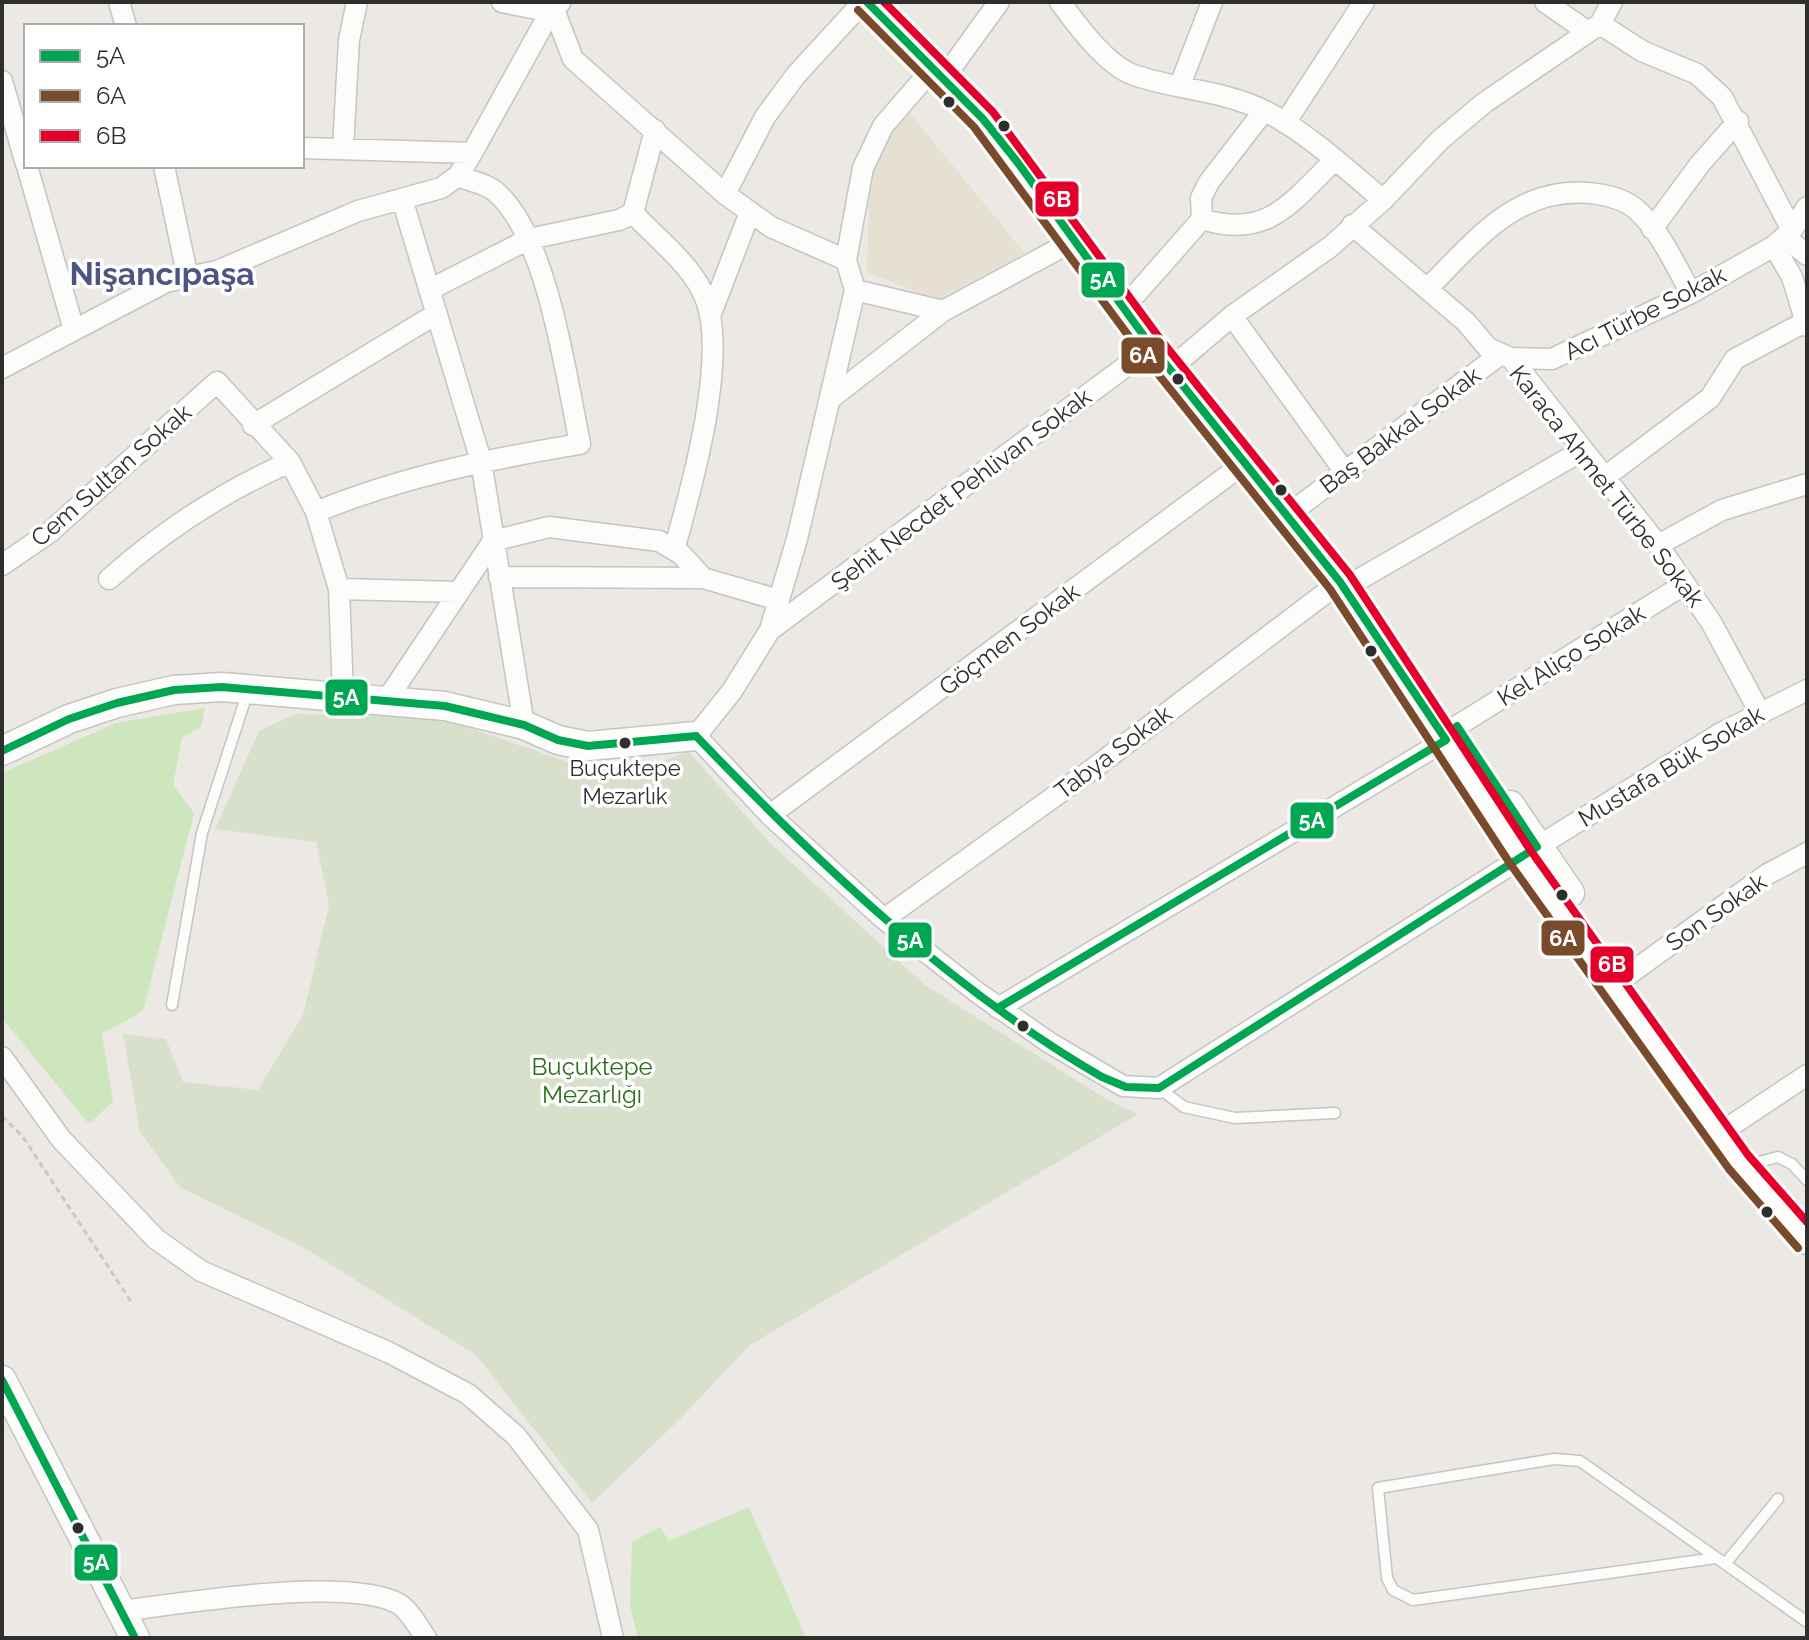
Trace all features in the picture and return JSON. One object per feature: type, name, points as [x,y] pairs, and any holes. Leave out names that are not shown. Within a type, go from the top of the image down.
[{"type":"main road","points":[[865,2],[944,62],[1075,240],[1160,341],[1246,462],[1349,581]]},
{"type":"main road","points":[[889,2],[1034,158],[1136,294],[1160,341],[1184,357],[1301,505],[1529,852],[1739,1162],[1807,1240]]},
{"type":"main road","points":[[2,751],[69,719],[146,695],[197,687],[388,698],[445,706],[524,725],[558,740],[588,746],[696,736]]},
{"type":"main road","points":[[1529,852],[1628,975],[1759,1162],[1807,1219]]},
{"type":"main road","points":[[2,1380],[135,1638]]},
{"type":"street","points":[[119,2],[125,24]]},
{"type":"street","points":[[343,148],[349,40],[357,2]]},
{"type":"street","points":[[502,2],[537,9],[558,5]]},
{"type":"street","points":[[725,194],[765,117],[796,75],[865,2]]},
{"type":"street","points":[[999,2],[883,126],[863,168],[846,260],[855,290],[779,600],[770,630],[732,691],[696,736],[770,815],[884,919],[998,1008],[1123,1086],[1159,1088]]},
{"type":"street","points":[[1060,2],[1088,39],[1131,74],[1229,95],[1264,111],[1335,160],[1383,200]]},
{"type":"street","points":[[1180,85],[1212,2]]},
{"type":"street","points":[[1285,123],[1364,2]]},
{"type":"street","points":[[1545,2],[1642,51],[1697,74],[1722,97],[1738,121],[1784,238],[1806,324],[1735,359],[1710,398],[1605,477]]},
{"type":"street","points":[[1184,357],[1232,316],[1330,247],[1383,200],[1440,140],[1484,103],[1594,28],[1612,2]]},
{"type":"street","points":[[558,5],[573,59],[725,194],[771,227],[846,260]]},
{"type":"street","points":[[2,368],[166,282],[217,271],[358,211],[441,188],[458,176],[558,5]]},
{"type":"street","points":[[2,81],[24,158]]},
{"type":"street","points":[[1136,294],[1202,219],[1201,198],[1209,182],[1264,111]]},
{"type":"street","points":[[1652,229],[1700,164],[1738,121]]},
{"type":"street","points":[[429,290],[529,239],[619,220],[633,213],[655,130]]},
{"type":"street","points":[[304,148],[472,153]]},
{"type":"street","points":[[1202,219],[1239,227],[1258,224],[1281,211],[1335,160]]},
{"type":"street","points":[[27,168],[74,330]]},
{"type":"street","points":[[164,168],[188,278]]},
{"type":"street","points":[[316,512],[374,488],[481,461],[580,444],[540,268],[529,239],[518,217],[496,191],[458,176]]},
{"type":"street","points":[[1427,289],[1494,222],[1520,204],[1552,194],[1586,192],[1612,197],[1636,208],[1691,293]]},
{"type":"street","points":[[402,199],[481,461],[524,725]]},
{"type":"street","points":[[1784,238],[1807,207]]},
{"type":"street","points":[[710,316],[750,212]]},
{"type":"street","points":[[633,213],[703,291],[710,316],[712,362],[699,458],[674,550]]},
{"type":"street","name":"Karaca Ahmet Türbe Sokak","points":[[1352,225],[1505,357],[1583,450],[1658,545],[1711,622],[1759,711]]},
{"type":"street","points":[[1784,238],[1807,255]]},
{"type":"street","name":"Acı Türbe Sokak","points":[[1505,357],[1552,359],[1691,293],[1784,238]]},
{"type":"street","points":[[830,399],[943,311],[1075,240]]},
{"type":"street","points":[[855,290],[943,311]]},
{"type":"street","points":[[343,695],[339,589],[316,512],[290,462],[253,425],[436,314]]},
{"type":"street","points":[[1232,316],[1345,472]]},
{"type":"street","name":"Şehit Necdet Pehlivan Sokak","points":[[770,630],[1160,341]]},
{"type":"street","name":"Baş Bakkal Sokak","points":[[1301,505],[1505,357]]},
{"type":"street","name":"Cem Sultan Sokak","points":[[5,556],[50,532],[217,382],[253,425]]},
{"type":"street","name":"Tabya Sokak","points":[[884,919],[1349,581],[1583,450]]},
{"type":"street","points":[[109,579],[158,536],[254,478],[290,462]]},
{"type":"street","name":"Göçmen Sokak","points":[[770,815],[1246,462]]},
{"type":"street","points":[[1658,545],[1722,510],[1807,484]]},
{"type":"street","points":[[388,698],[493,541],[549,527],[659,541],[674,550],[703,578]]},
{"type":"street","points":[[499,577],[703,578],[779,600]]},
{"type":"street","name":"Kel Aliço Sokak","points":[[998,1008],[1452,733],[1685,584]]},
{"type":"street","points":[[339,589],[459,592]]},
{"type":"street","name":"Mustafa Bük Sokak","points":[[1159,1088],[1529,852],[1759,711],[1807,690]]},
{"type":"street","name":"Son Sokak","points":[[1628,975],[1766,875],[1807,853]]},
{"type":"street","points":[[2,1057],[61,1139],[156,1239],[201,1271],[388,1352],[468,1394],[516,1436],[588,1530],[613,1638]]},
{"type":"street","points":[[1732,1125],[1807,1075]]},
{"type":"street","points":[[122,1611],[257,1593],[370,1595],[401,1605],[426,1638]]},
{"type":"lane","points":[[172,1005],[202,833],[249,689]]},
{"type":"lane","points":[[1159,1088],[1184,1107],[1235,1118],[1335,1113]]},
{"type":"lane","points":[[1759,1162],[1778,1157],[1792,1164],[1807,1180]]},
{"type":"lane","points":[[1778,1499],[1721,1561],[1413,1600],[1393,1590],[1387,1578],[1378,1488],[1554,1459],[1580,1461],[1721,1561],[1807,1622]]},
{"type":"path","points":[[2,1116],[23,1137],[132,1303]]},
{"type":"shaded area","points":[[907,110],[1025,253],[937,300],[867,272],[870,170]]},
{"type":"green space","points":[[205,708],[201,727],[182,738],[173,785],[194,813],[143,1011],[102,1034],[113,1101],[89,1124],[2,1018],[2,773],[116,723]]},
{"type":"green space","name":"Buçuktepe Mezarlığı","points":[[295,714],[434,716],[574,764],[636,772],[688,751],[771,844],[925,985],[1106,1099],[1138,1114],[750,1345],[680,1419],[592,1503],[476,1355],[304,1248],[180,1187],[140,1132],[123,1034],[166,1039],[183,1082],[258,1090],[303,1015],[329,905],[316,842],[215,829],[259,731]]},
{"type":"green space","points":[[749,1507],[806,1638],[638,1638],[630,1606],[632,1542],[660,1527],[669,1541]]},
{"type":"transit line","name":"5A","points":[[867,2],[983,119],[1018,163],[1152,347],[1340,582],[1446,740],[998,1008]]},
{"type":"transit line","name":"6B","points":[[884,2],[993,112],[1161,340],[1350,575],[1531,851],[1748,1155],[1807,1222]]},
{"type":"transit line","name":"6A","points":[[858,10],[974,127],[1142,354],[1330,589],[1511,865],[1729,1169],[1798,1248]]},
{"type":"transit line","name":"5A","points":[[2,751],[69,719],[117,703],[174,690],[222,687],[445,706],[524,725],[558,740],[588,746],[696,736]]},
{"type":"transit line","name":"5A","points":[[696,736],[789,830],[887,921],[991,1004],[1102,1077],[1126,1087],[1159,1088],[1537,847],[1457,726]]},
{"type":"transit line","name":"5A","points":[[2,1380],[135,1638]]},
{"type":"place","name":"Buçuktepe Mezarlık","points":[[625,743]]},
{"type":"district","name":"Nişancıpaşa","points":[[162,273]]}]
